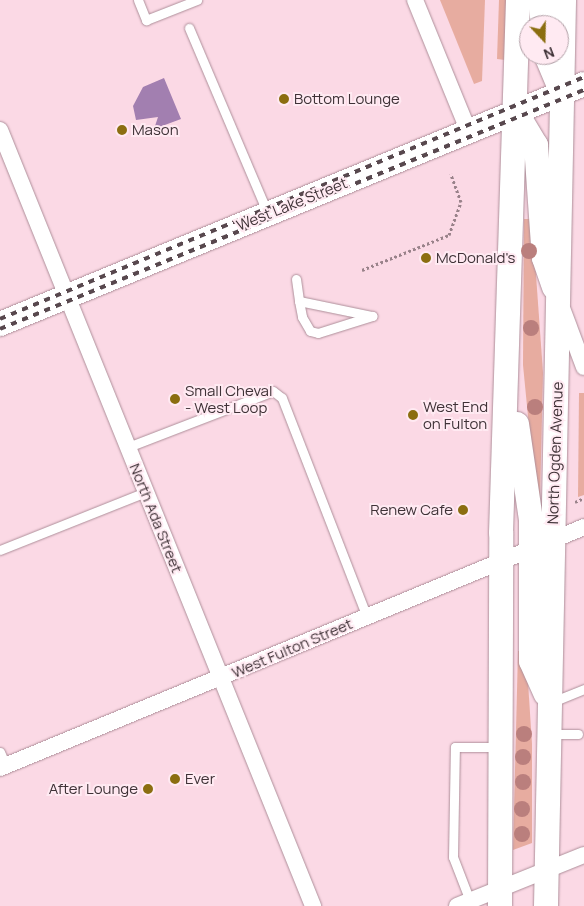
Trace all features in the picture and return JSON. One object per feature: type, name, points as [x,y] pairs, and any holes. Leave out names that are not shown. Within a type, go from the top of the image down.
[{"type":"main road","points":[[500,897],[501,562],[518,0]]},
{"type":"main road","points":[[540,0],[542,15]]},
{"type":"main road","name":"North Ogden Avenue","points":[[546,906],[550,702],[542,545],[561,305],[558,131],[562,93],[564,0]]},
{"type":"main road","points":[[550,65],[562,93]]},
{"type":"main road","name":"West Lake Street","points":[[0,324],[584,84]]},
{"type":"main road","points":[[516,112],[536,145],[544,258],[561,305]]},
{"type":"main road","points":[[508,366],[542,545]]},
{"type":"street","points":[[415,0],[469,132]]},
{"type":"street","name":"North Ada Street","points":[[0,130],[313,906]]},
{"type":"street","points":[[561,305],[584,367]]},
{"type":"street","name":"West Fulton Street","points":[[2,762],[221,678],[584,527]]},
{"type":"street","points":[[464,904],[500,897],[548,869],[584,854]]},
{"type":"lane","points":[[138,0],[146,20],[197,0]]},
{"type":"lane","points":[[189,28],[268,214]]},
{"type":"lane","points":[[296,279],[299,301],[302,317],[310,331],[318,332],[372,316],[299,301]]},
{"type":"lane","points":[[128,447],[273,391],[282,398],[367,617]]},
{"type":"lane","points":[[0,550],[146,492]]},
{"type":"lane","points":[[550,702],[584,689]]},
{"type":"lane","points":[[549,734],[578,734]]},
{"type":"lane","points":[[464,904],[454,857],[454,747],[501,747]]},
{"type":"path","points":[[362,270],[449,235],[461,202],[451,174]]},
{"type":"shaded area","points":[[440,0],[485,0],[482,81],[474,84]]},
{"type":"shaded area","points":[[499,0],[506,0],[505,60],[497,59]]},
{"type":"shaded area","points":[[164,78],[181,119],[154,129],[158,117],[136,120],[133,106],[143,87]]},
{"type":"shaded area","points":[[524,219],[532,219],[543,373],[540,498],[536,498],[523,365]]},
{"type":"shaded area","points":[[579,393],[584,393],[584,495],[578,497]]},
{"type":"shaded area","points":[[518,651],[526,651],[532,744],[532,843],[513,850]]},
{"type":"railway","points":[[0,319],[584,77]]},
{"type":"railway","points":[[0,329],[584,90]]},
{"type":"place","name":"Bottom Lounge","points":[[284,99]]},
{"type":"place","name":"Mason","points":[[122,130]]},
{"type":"place","name":"McDonald's","points":[[426,258]]},
{"type":"place","name":"Small Cheval - West Loop","points":[[175,399]]},
{"type":"place","name":"West End on Fulton","points":[[413,415]]},
{"type":"place","name":"Renew Cafe","points":[[463,510]]},
{"type":"place","name":"Ever","points":[[175,779]]},
{"type":"place","name":"After Lounge","points":[[148,789]]}]
